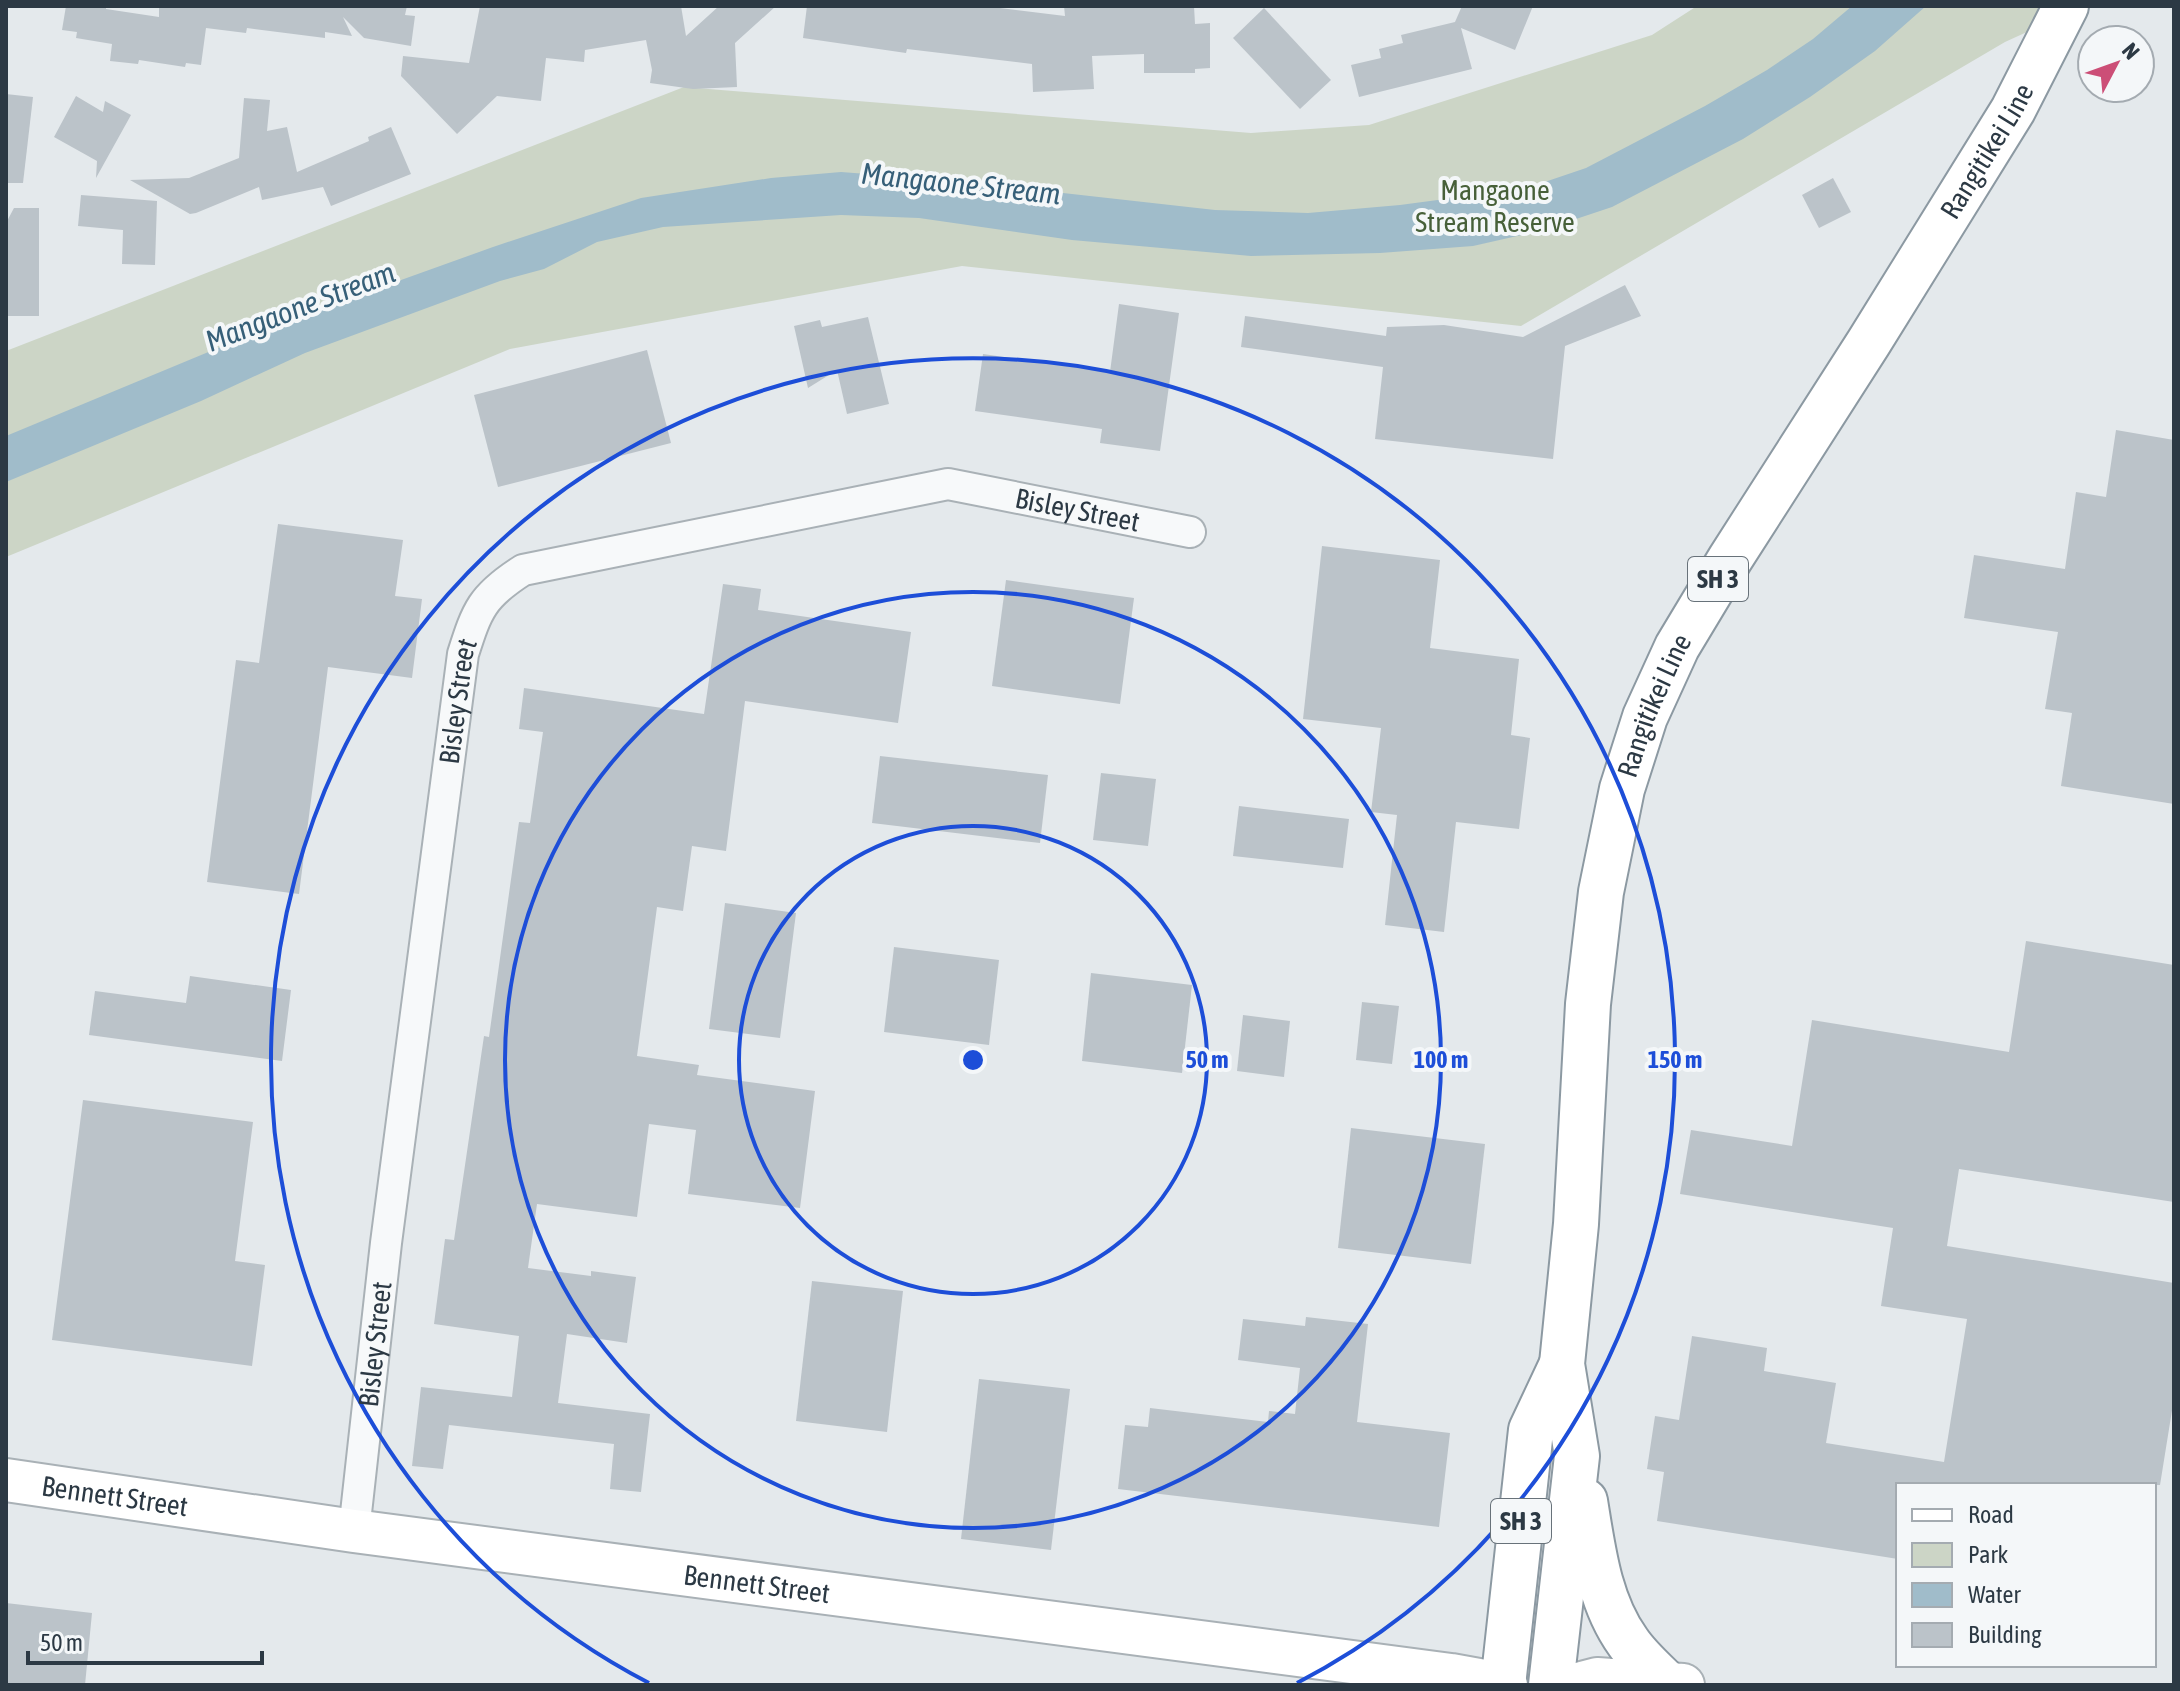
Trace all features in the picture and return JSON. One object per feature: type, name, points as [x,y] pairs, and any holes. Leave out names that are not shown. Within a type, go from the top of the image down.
[{"type":"highway","name":"Rangitikei Line","points":[[1551,1685],[1577,1456],[1562,1364],[1576,1224],[1588,1004],[1601,892],[1622,789],[1645,717],[1684,635],[2013,110],[2066,6]]},
{"type":"highway","name":"Rangitikei Line","points":[[1504,1685],[1531,1430],[1562,1364]]},
{"type":"highway","points":[[1577,1456],[1594,1554],[1608,1608],[1628,1644],[1675,1684]]},
{"type":"street","name":"Bisley Street","points":[[354,1531],[386,1243],[463,654],[473,621],[486,597],[523,570],[948,484],[1190,532]]},
{"type":"street","name":"Bennett Street","points":[[6,1480],[354,1531],[1451,1675],[1504,1685]]},
{"type":"street","points":[[1574,1685],[1597,1679],[1675,1684]]},
{"type":"green space","name":"Mangaone Stream Reserve","points":[[1697,6],[2084,6],[2005,42],[1521,326],[962,266],[510,349],[6,557],[6,351],[684,87],[1251,133],[1369,125],[1652,35]]},
{"type":"water","name":"Mangaone Stream","points":[[1852,6],[1926,6],[1875,51],[1743,139],[1612,207],[1543,230],[1473,246],[1380,253],[1251,256],[1072,240],[919,218],[841,215],[663,227],[597,242],[544,269],[500,281],[305,353],[201,401],[6,482],[6,436],[259,331],[641,198],[771,178],[841,172],[946,180],[1215,210],[1308,213],[1400,205],[1527,188],[1586,168],[1705,106],[1813,39]]},
{"type":"building","points":[[66,6],[106,6],[106,9],[159,17],[159,6],[407,6],[405,15],[415,16],[411,46],[364,38],[343,17],[352,36],[325,32],[325,38],[247,28],[246,33],[206,28],[201,65],[186,63],[185,67],[139,60],[138,64],[110,61],[112,44],[76,38],[77,32],[62,30]]},
{"type":"building","points":[[480,6],[681,6],[686,36],[719,6],[776,6],[735,43],[737,87],[693,89],[650,83],[652,70],[646,40],[585,50],[584,62],[546,58],[541,101],[497,96],[457,134],[401,76],[403,56],[469,63]]},
{"type":"building","points":[[807,6],[984,6],[1065,16],[1064,6],[1194,6],[1195,24],[1210,23],[1210,68],[1195,69],[1195,73],[1144,73],[1144,54],[1092,56],[1094,89],[1033,92],[1032,64],[907,49],[906,53],[803,38]]},
{"type":"building","points":[[1462,6],[1533,6],[1515,50],[1461,28],[1472,69],[1359,97],[1351,65],[1381,58],[1379,49],[1403,43],[1401,35],[1455,22]]},
{"type":"building","points":[[1264,8],[1331,80],[1300,109],[1233,38]]},
{"type":"building","points":[[6,94],[33,97],[23,183],[6,183]]},
{"type":"building","points":[[76,96],[103,112],[105,101],[131,115],[96,178],[97,161],[54,137]]},
{"type":"building","points":[[244,98],[270,100],[267,131],[287,127],[297,172],[369,141],[368,137],[391,127],[411,174],[331,206],[323,187],[262,200],[259,187],[190,214],[130,180],[189,178],[239,158]]},
{"type":"building","points":[[1833,178],[1851,212],[1819,228],[1802,195]]},
{"type":"building","points":[[81,195],[157,201],[155,265],[122,264],[123,230],[78,226]]},
{"type":"building","points":[[14,208],[39,208],[39,316],[6,316],[6,223]]},
{"type":"building","points":[[1625,285],[1641,316],[1565,346],[1553,459],[1375,439],[1383,367],[1241,347],[1245,316],[1386,336],[1387,327],[1444,325],[1523,337]]},
{"type":"building","points":[[1119,304],[1179,313],[1160,451],[1100,443],[1102,429],[975,411],[983,354],[1110,372]]},
{"type":"building","points":[[868,317],[889,404],[847,414],[837,370],[808,388],[794,326],[820,320],[822,327]]},
{"type":"building","points":[[647,350],[671,443],[498,487],[474,395]]},
{"type":"building","points":[[2116,430],[2174,440],[2174,804],[2061,786],[2072,713],[2045,709],[2058,632],[1964,618],[1974,555],[2065,569],[2076,492],[2106,497]]},
{"type":"building","points":[[278,524],[403,540],[395,596],[422,599],[412,678],[328,667],[299,894],[207,882],[236,660],[259,663]]},
{"type":"building","points":[[1322,546],[1440,560],[1430,648],[1519,659],[1511,735],[1530,738],[1519,829],[1456,822],[1444,932],[1385,925],[1397,815],[1371,812],[1381,728],[1303,719]]},
{"type":"building","points":[[1006,580],[1134,598],[1120,704],[992,686]]},
{"type":"building","points":[[723,584],[761,589],[758,610],[911,632],[898,723],[745,701],[726,851],[692,846],[683,911],[657,907],[637,1056],[699,1065],[697,1075],[815,1091],[800,1208],[688,1194],[696,1130],[649,1124],[637,1217],[537,1204],[528,1268],[591,1276],[591,1271],[636,1277],[627,1343],[567,1334],[558,1403],[650,1414],[641,1492],[610,1489],[614,1444],[449,1425],[443,1469],[412,1466],[421,1387],[512,1397],[519,1336],[434,1324],[445,1239],[454,1240],[484,1036],[489,1037],[519,822],[530,823],[543,732],[519,729],[524,688],[704,714]]},
{"type":"building","points":[[880,756],[1048,775],[1040,843],[872,823]]},
{"type":"building","points":[[1101,773],[1156,779],[1148,846],[1093,840]]},
{"type":"building","points":[[1239,806],[1349,819],[1343,868],[1233,856]]},
{"type":"building","points":[[725,903],[796,913],[780,1038],[709,1029]]},
{"type":"building","points":[[2026,941],[2174,965],[2174,1202],[1959,1169],[1947,1246],[2174,1283],[2174,1398],[2160,1485],[1896,1483],[1896,1559],[1657,1521],[1664,1472],[1647,1469],[1655,1416],[1679,1420],[1692,1336],[1767,1348],[1764,1371],[1836,1383],[1826,1443],[1944,1462],[1967,1319],[1881,1306],[1893,1228],[1680,1194],[1691,1130],[1792,1146],[1812,1020],[2009,1052]]},
{"type":"building","points":[[894,947],[999,960],[989,1045],[884,1032]]},
{"type":"building","points":[[1091,973],[1192,985],[1182,1073],[1082,1061]]},
{"type":"building","points":[[190,976],[291,990],[282,1061],[89,1035],[95,991],[186,1003]]},
{"type":"building","points":[[1362,1002],[1399,1006],[1392,1064],[1356,1060]]},
{"type":"building","points":[[1243,1015],[1290,1021],[1284,1077],[1237,1071]]},
{"type":"building","points":[[83,1100],[253,1122],[235,1261],[265,1265],[252,1366],[52,1340]]},
{"type":"building","points":[[1351,1128],[1485,1144],[1471,1264],[1338,1248]]},
{"type":"building","points":[[812,1281],[903,1291],[887,1432],[796,1421]]},
{"type":"building","points":[[1306,1317],[1368,1324],[1357,1422],[1450,1433],[1439,1527],[1118,1489],[1125,1425],[1148,1427],[1150,1408],[1268,1422],[1269,1411],[1295,1414],[1300,1368],[1238,1360],[1243,1319],[1305,1326]]},
{"type":"building","points":[[979,1379],[1070,1389],[1051,1550],[961,1539]]},
{"type":"building","points":[[6,1603],[92,1613],[85,1685],[6,1685]]}]
